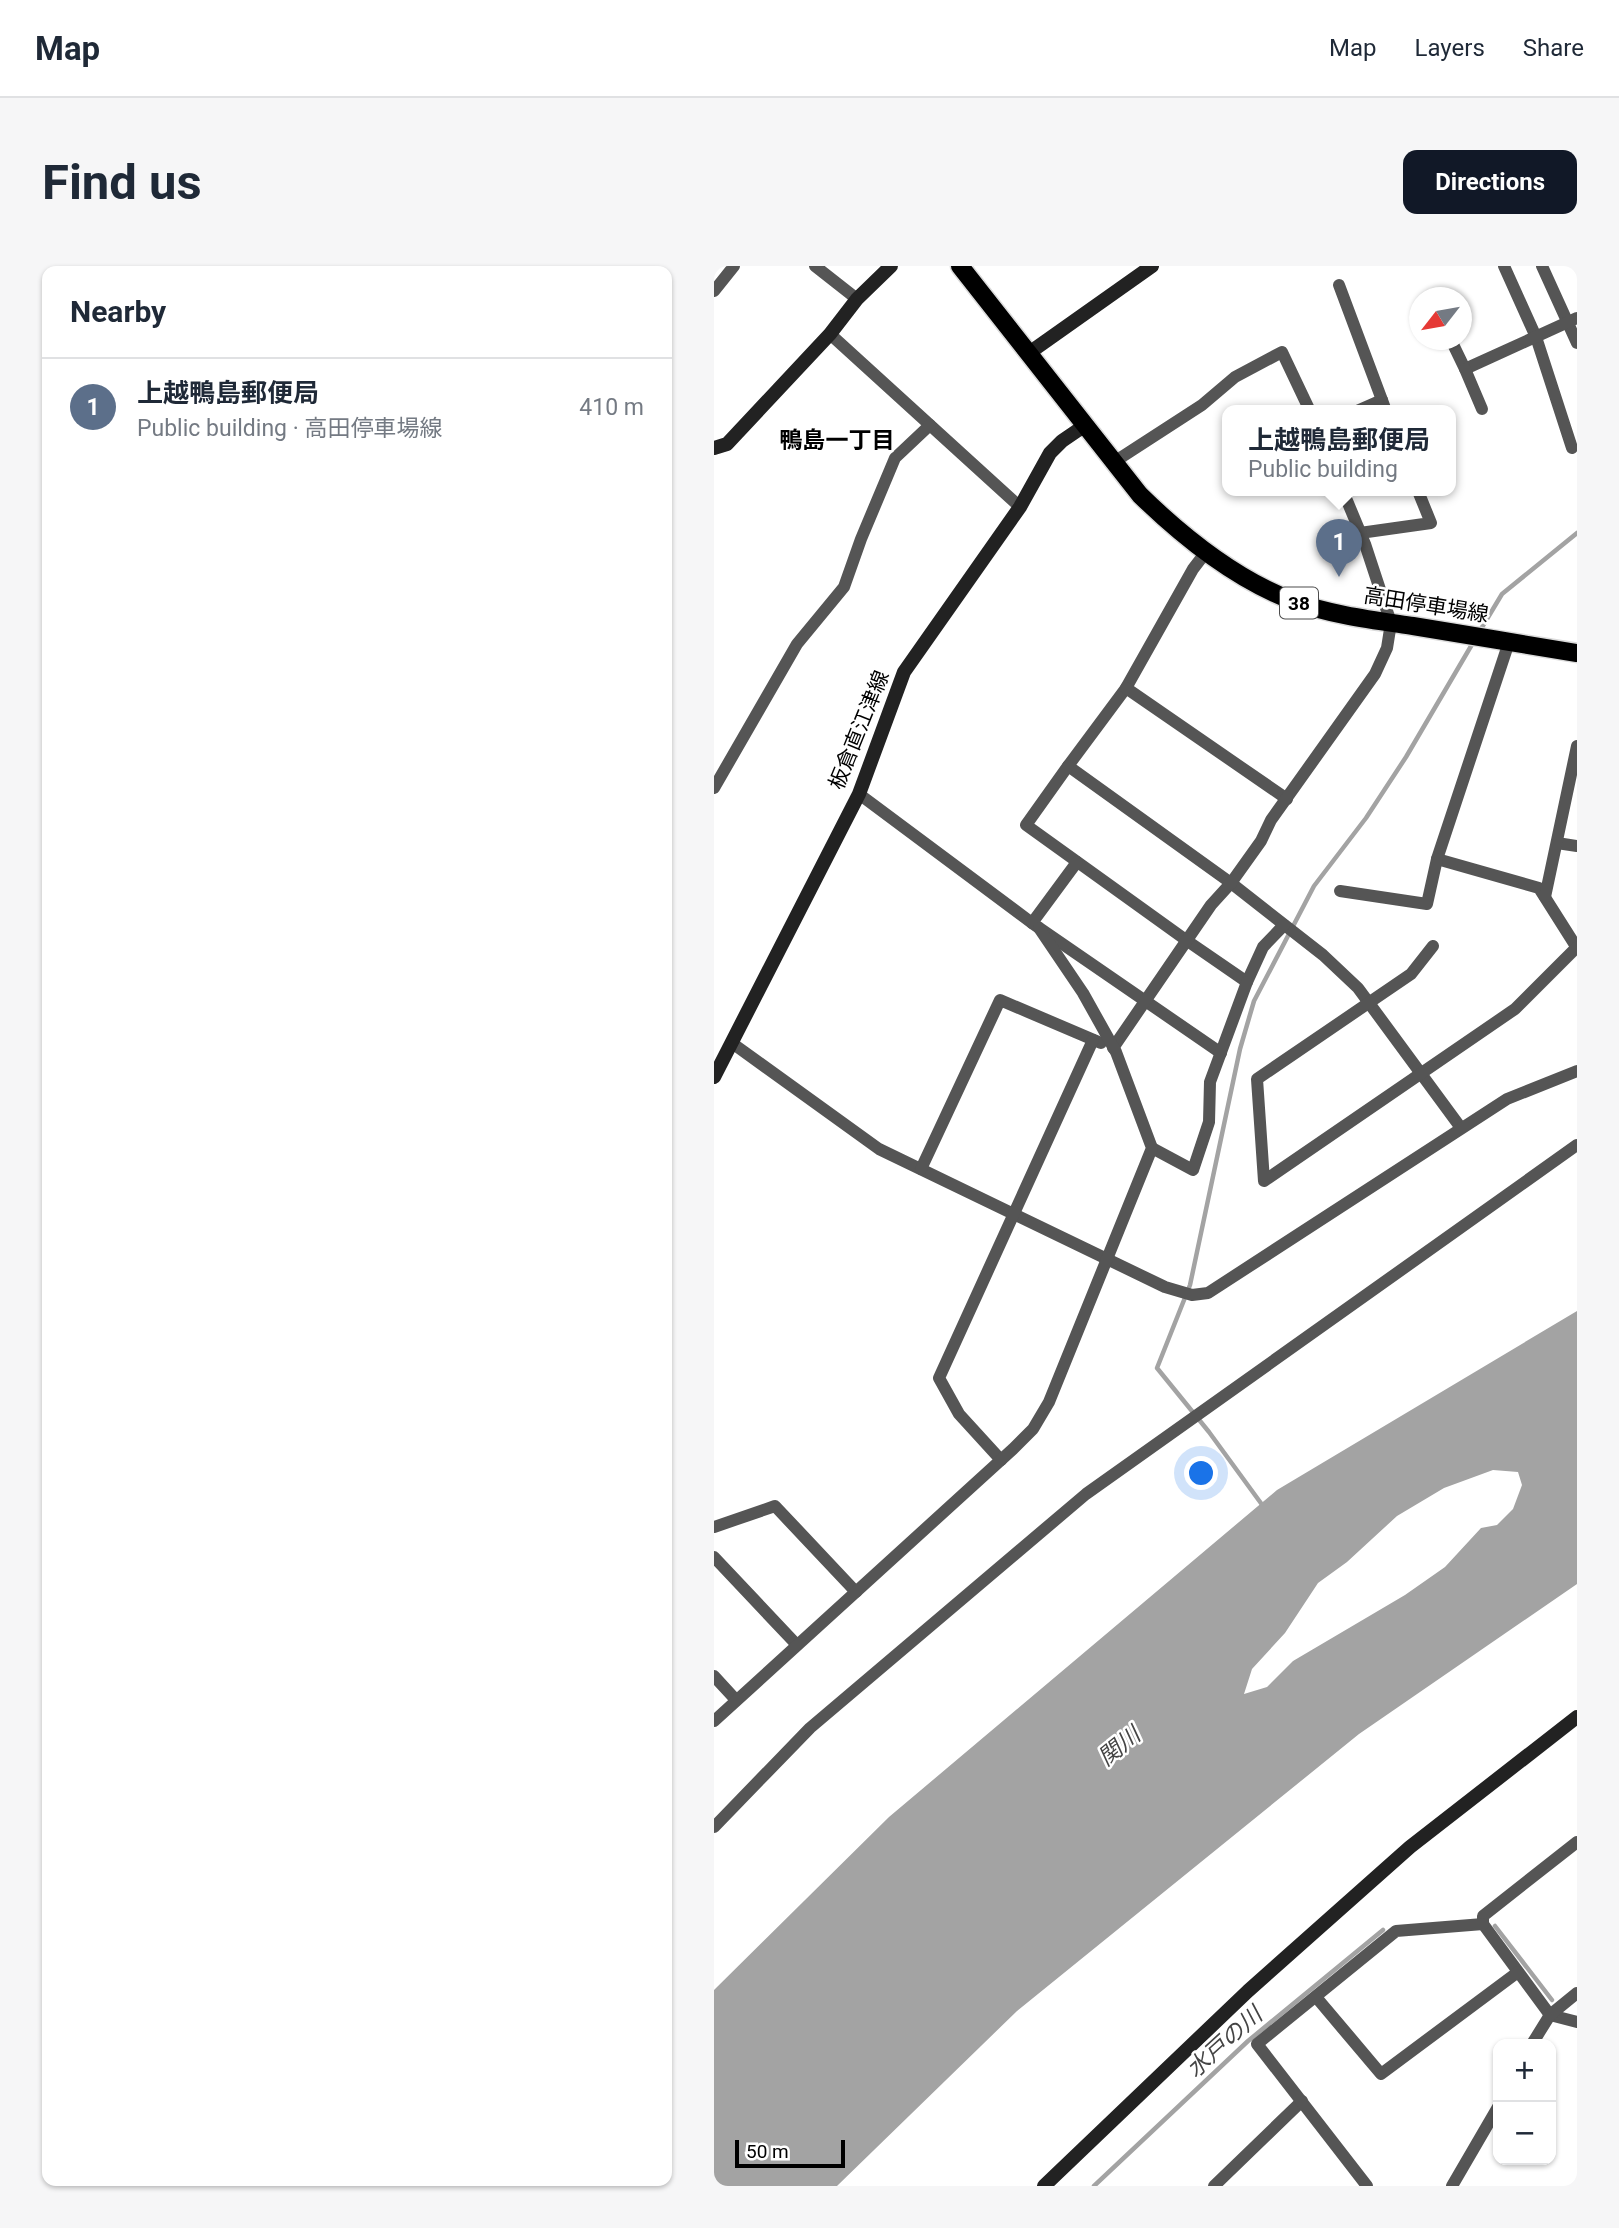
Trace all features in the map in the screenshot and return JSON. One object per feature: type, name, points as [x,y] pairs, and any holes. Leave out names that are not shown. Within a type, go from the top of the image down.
[{"type":"main road","name":"38","points":[[960,266],[1084,426]]},
{"type":"main road","name":"高田停車場線","points":[[1084,426],[1140,495],[1172,526],[1206,552],[1264,588],[1293,601],[1341,614],[1577,653]]},
{"type":"street","points":[[714,291],[734,266]]},
{"type":"street","points":[[816,266],[857,299]]},
{"type":"street","points":[[714,448],[727,444],[830,334],[857,299],[891,266]]},
{"type":"street","points":[[1029,353],[1153,266]]},
{"type":"street","points":[[1504,266],[1536,337],[1572,448]]},
{"type":"street","points":[[1542,266],[1572,320],[1577,343]]},
{"type":"street","points":[[1339,285],[1384,405]]},
{"type":"street","points":[[1465,369],[1572,320]]},
{"type":"street","points":[[830,334],[1020,507]]},
{"type":"street","points":[[1456,350],[1482,409]]},
{"type":"street","points":[[1114,462],[1202,405],[1236,377],[1282,352],[1307,405]]},
{"type":"street","points":[[714,788],[797,644],[844,587],[895,458],[930,425]]},
{"type":"street","name":"板倉直江津線","points":[[714,1077],[859,794],[904,672],[1020,507],[1050,453],[1084,426]]},
{"type":"street","points":[[1113,1048],[1211,905],[1231,883],[1261,841],[1271,820],[1375,674],[1387,648],[1391,622],[1345,496]]},
{"type":"street","points":[[1360,533],[1431,523],[1420,496]]},
{"type":"street","points":[[1206,552],[1193,569],[1126,688],[1026,825],[1247,982]]},
{"type":"street","points":[[1340,891],[1427,904],[1437,859],[1509,642]]},
{"type":"street","points":[[1126,688],[1287,799]]},
{"type":"street","points":[[1545,897],[1577,746]]},
{"type":"street","points":[[1068,766],[1231,883],[1323,955],[1358,988],[1461,1128]]},
{"type":"street","points":[[859,794],[1035,925],[1221,1053]]},
{"type":"street","points":[[1557,843],[1577,846]]},
{"type":"street","points":[[1433,946],[1411,974],[1257,1079],[1264,1181],[1515,1009],[1577,947],[1539,888],[1437,859]]},
{"type":"street","points":[[1035,925],[1077,862]]},
{"type":"street","points":[[1035,925],[1083,993],[1113,1048],[1152,1148],[1193,1170],[1209,1122],[1210,1082],[1247,982],[1263,947],[1284,925]]},
{"type":"street","points":[[920,1169],[1000,1000],[1113,1048]]},
{"type":"street","points":[[1001,1460],[960,1414],[939,1378],[1093,1040]]},
{"type":"street","points":[[732,1043],[879,1149],[1165,1287],[1192,1295],[1208,1293],[1507,1100],[1577,1071]]},
{"type":"street","points":[[714,1827],[810,1728],[1086,1494],[1577,1145]]},
{"type":"street","points":[[714,1721],[1033,1429],[1049,1402],[1152,1148]]},
{"type":"street","points":[[714,1527],[775,1506],[856,1592]]},
{"type":"street","points":[[714,1556],[797,1645]]},
{"type":"street","points":[[714,1676],[736,1700]]},
{"type":"street","points":[[1044,2186],[1248,1991],[1410,1847],[1577,1717]]},
{"type":"street","points":[[1577,1842],[1482,1916],[1483,1924],[1550,2015],[1577,2022]]},
{"type":"street","points":[[1367,2186],[1257,2044],[1396,1931],[1483,1924]]},
{"type":"street","points":[[1316,1997],[1381,2074],[1518,1972]]},
{"type":"street","points":[[1535,2039],[1550,2015],[1577,1993]]},
{"type":"street","points":[[1214,2186],[1302,2101]]},
{"type":"street","points":[[1452,2186],[1493,2116]]},
{"type":"water","name":"関川","points":[[1577,1311],[1577,1584],[1359,1734],[1017,2011],[837,2186],[714,2186],[714,1990],[889,1817],[1277,1490]],"holes":[[[1493,1470],[1518,1472],[1522,1485],[1513,1509],[1497,1525],[1481,1528],[1445,1567],[1405,1595],[1293,1661],[1267,1687],[1244,1694],[1252,1669],[1285,1633],[1318,1583],[1347,1562],[1397,1516],[1444,1488]]]},
{"type":"waterway","points":[[1478,634],[1502,594],[1577,533]]},
{"type":"waterway","points":[[1263,1506],[1209,1432],[1157,1368],[1190,1285],[1240,1049],[1254,1001],[1314,886],[1366,818],[1406,757],[1474,641]]},
{"type":"waterway","name":"水戸の川","points":[[1495,1926],[1552,2000]]},
{"type":"waterway","name":"水戸の川","points":[[1094,2186],[1248,2041],[1383,1930]]},
{"type":"place","name":"上越鴨島郵便局","points":[[1339,577]]},
{"type":"district","name":"鴨島一丁目","points":[[837,440]]}]
